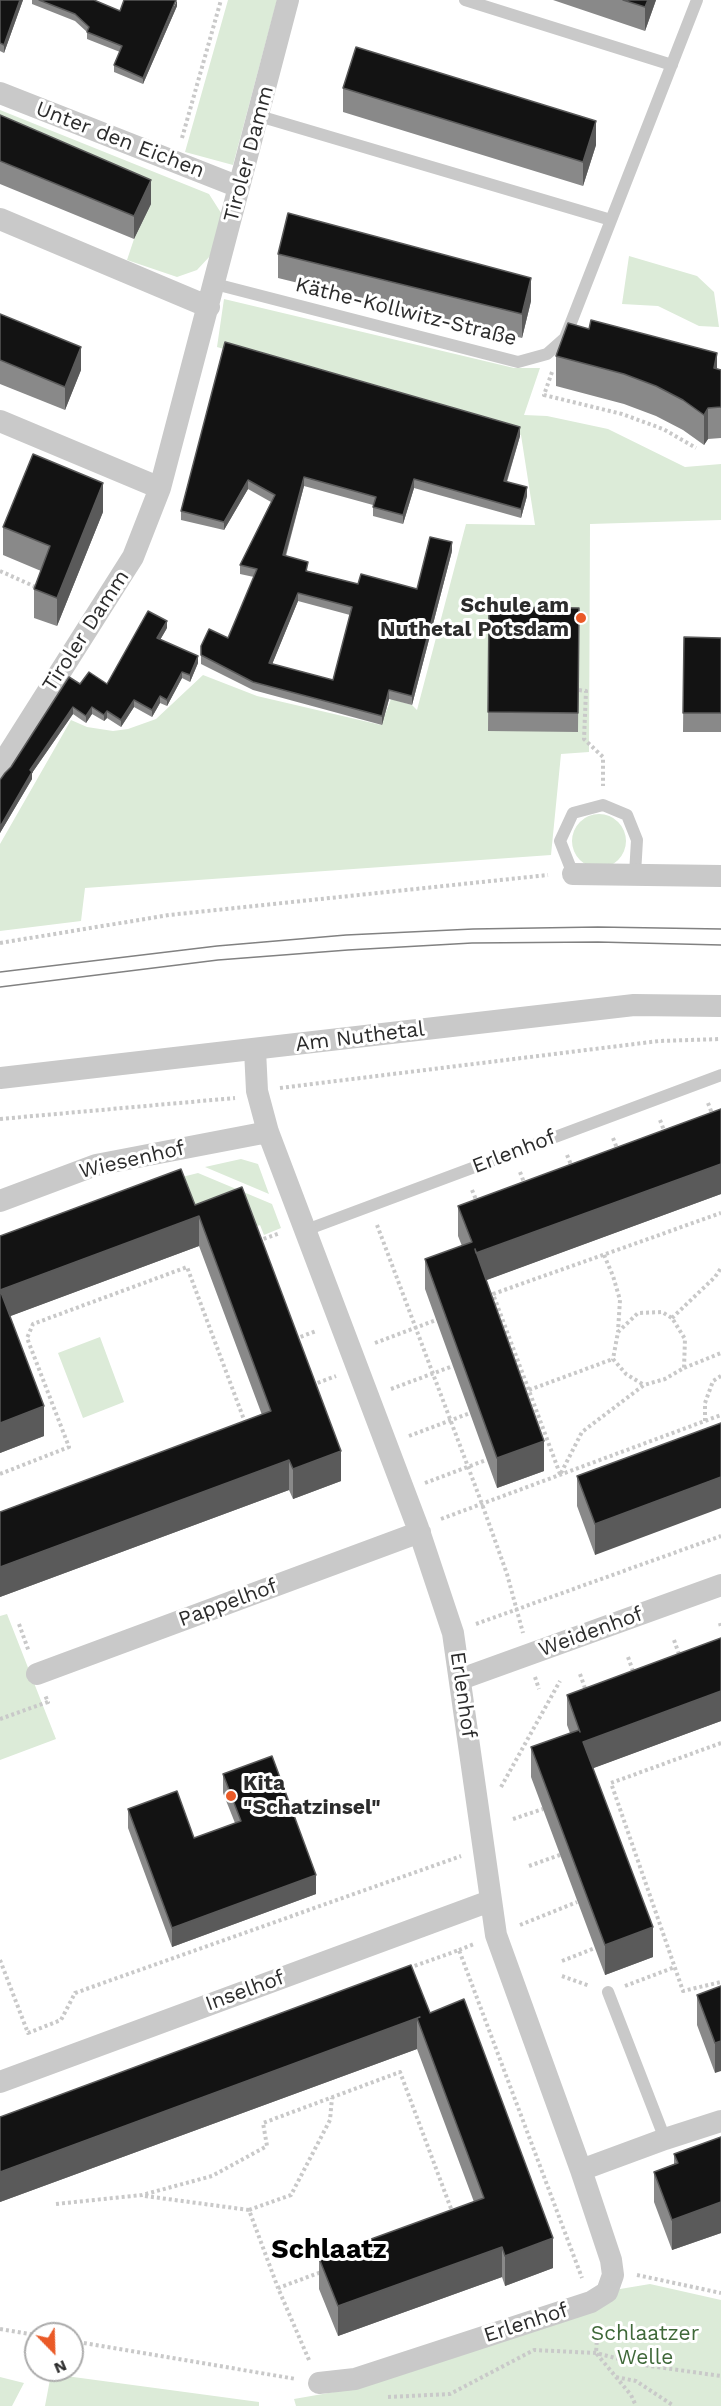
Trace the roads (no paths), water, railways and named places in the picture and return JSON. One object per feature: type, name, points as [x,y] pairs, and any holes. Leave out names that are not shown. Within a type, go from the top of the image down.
[{"type":"street","name":"Tiroler Damm","points":[[0,767],[133,557],[160,488],[288,0]]},
{"type":"street","name":"Unter den Eichen","points":[[0,93],[239,187]]},
{"type":"street","points":[[0,219],[209,307]]},
{"type":"street","points":[[0,421],[160,488]]},
{"type":"street","points":[[573,874],[721,876]]},
{"type":"street","name":"Am Nuthetal","points":[[0,1078],[634,1005],[721,1006]]},
{"type":"street","name":"Erlenhof","points":[[255,1050],[258,1091],[298,1230],[352,1352],[419,1530],[453,1633],[496,1935],[581,2170],[611,2260],[613,2276],[607,2292],[591,2302],[355,2379],[319,2383]]},
{"type":"street","name":"Wiesenhof","points":[[0,1201],[96,1165],[268,1132]]},
{"type":"street","name":"Pappelhof","points":[[37,1674],[419,1530]]},
{"type":"street","name":"Weidenhof","points":[[461,1679],[721,1585]]},
{"type":"street","name":"Inselhof","points":[[0,2082],[490,1901]]},
{"type":"street","points":[[581,2170],[665,2139],[719,2124]]},
{"type":"lane","points":[[465,0],[672,65]]},
{"type":"lane","points":[[259,116],[611,220],[697,0]]},
{"type":"lane","name":"Käthe-Kollwitz-Straße","points":[[215,284],[518,362],[547,354],[565,338],[611,220]]},
{"type":"lane","points":[[573,874],[560,841],[573,813],[603,805],[627,815],[637,840],[635,874]]},
{"type":"lane","name":"Erlenhof","points":[[298,1230],[721,1075]]},
{"type":"lane","points":[[608,1992],[665,2139]]},
{"type":"tram line","points":[[0,972],[217,946],[346,935],[473,929],[598,927],[721,929]]},
{"type":"tram line","points":[[0,987],[218,960],[348,950],[472,943],[598,942],[721,945]]},
{"type":"place","name":"Schule am Nuthetal Potsdam","points":[[581,618]]},
{"type":"place","name":"Kita \"Schatzinsel\"","points":[[231,1796]]},
{"type":"district","name":"Schlaatz","points":[[329,2250]]},
{"type":"park label","name":"Schlaatzer Welle","points":[[645,2346]]}]
